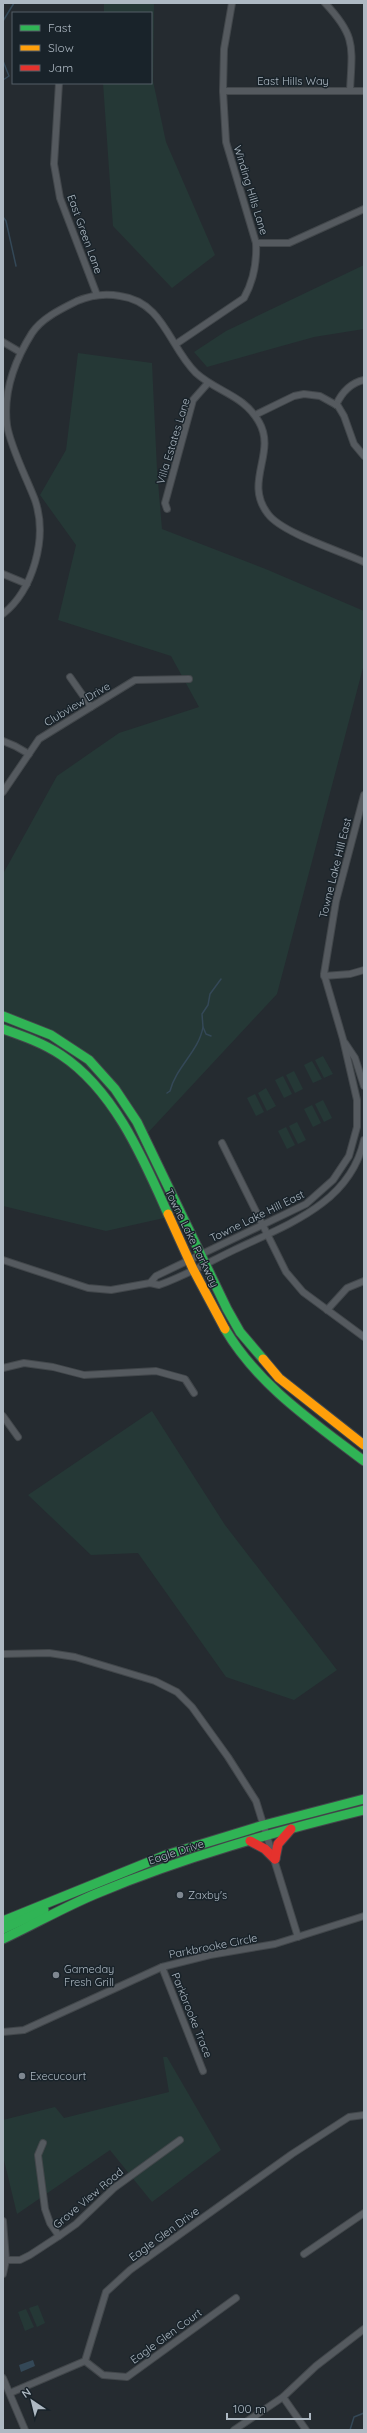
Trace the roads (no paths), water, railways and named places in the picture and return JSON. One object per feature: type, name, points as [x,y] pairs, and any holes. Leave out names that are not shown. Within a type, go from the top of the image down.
[{"type":"main road","name":"Towne Lake Parkway","points":[[3,1016],[51,1035],[89,1060],[115,1089],[137,1122],[202,1254],[232,1320],[265,1364],[295,1392],[364,1445]]},
{"type":"main road","name":"Towne Lake Parkway","points":[[3,1029],[25,1037],[67,1060],[100,1090],[128,1132],[224,1328],[251,1366],[285,1398],[364,1461]]},
{"type":"main road","name":"Eagle Drive","points":[[3,1921],[145,1862],[264,1825],[364,1799]]},
{"type":"main road","name":"Eagle Drive","points":[[3,1939],[70,1906],[123,1883],[268,1835],[364,1810]]},
{"type":"main road","points":[[250,1841],[275,1859],[278,1844],[292,1828]]},
{"type":"main road","points":[[3,1929],[41,1912],[63,1896]]},
{"type":"street","name":"Winding Hills Lane","points":[[176,344],[244,298],[254,276],[257,259],[256,243],[226,142],[223,90],[224,49],[232,3]]},
{"type":"street","points":[[325,3],[342,21],[351,45],[350,91]]},
{"type":"street","name":"East Green Lane","points":[[59,84],[55,171],[60,198],[97,295]]},
{"type":"street","name":"East Hills Way","points":[[223,90],[364,91]]},
{"type":"street","points":[[256,243],[274,245],[289,243],[364,209]]},
{"type":"street","points":[[3,614],[13,606],[27,584],[35,559],[39,521],[36,503],[7,427],[6,407],[20,352],[36,327],[48,317],[84,298],[106,293],[135,298],[153,312],[195,372],[208,383],[239,398],[254,415],[264,433],[265,446],[257,485],[258,494],[266,512],[274,522],[287,530],[364,562]]},
{"type":"street","points":[[3,342],[20,352]]},
{"type":"street","points":[[336,405],[340,395],[351,385],[364,380]]},
{"type":"street","name":"Villa Estates Lane","points":[[166,509],[165,503],[193,400],[208,383]]},
{"type":"street","points":[[254,415],[294,396],[304,394],[320,396],[336,405],[344,416],[354,444],[364,456]]},
{"type":"street","points":[[3,574],[27,584]]},
{"type":"street","points":[[70,677],[91,707]]},
{"type":"street","name":"Clubview Drive","points":[[3,792],[39,739],[91,707],[136,680],[189,679]]},
{"type":"street","points":[[3,741],[16,746],[29,754]]},
{"type":"street","name":"Towne Lake Hill East","points":[[150,1283],[156,1276],[306,1204],[324,1190],[342,1168],[349,1156],[357,1127],[355,1089],[343,1040],[324,976],[336,901],[364,795]]},
{"type":"street","points":[[324,976],[350,974],[364,970]]},
{"type":"street","name":"Towne Lake Hill East","points":[[343,1040],[355,1058],[364,1086]]},
{"type":"street","points":[[355,1089],[364,1086]]},
{"type":"street","name":"Towne Lake Hill East","points":[[3,1260],[88,1288],[111,1290],[150,1283],[159,1285],[315,1210],[340,1187],[352,1171],[364,1140]]},
{"type":"street","points":[[222,1143],[265,1234],[289,1276],[303,1292],[364,1337]]},
{"type":"street","points":[[327,1310],[348,1288],[364,1281]]},
{"type":"street","points":[[3,1368],[24,1363],[53,1367],[84,1375],[156,1371],[186,1379],[194,1393]]},
{"type":"street","points":[[3,1416],[18,1437]]},
{"type":"street","points":[[3,1654],[49,1653],[75,1657],[155,1682],[177,1692],[192,1706],[228,1757],[256,1801],[268,1835],[298,1937]]},
{"type":"street","name":"Parkbrooke Circle","points":[[3,2032],[24,2030],[162,1967],[210,1955],[262,1947],[364,1916]]},
{"type":"street","name":"Parkbrooke Trace","points":[[162,1967],[203,2071]]},
{"type":"street","name":"Eagle Glen Drive","points":[[85,2361],[106,2292],[113,2284],[292,2154],[349,2117],[364,2115]]},
{"type":"street","name":"Grove View Road","points":[[6,2260],[20,2260],[30,2256],[59,2236],[76,2224],[114,2188],[180,2140]]},
{"type":"street","points":[[43,2143],[38,2155],[45,2209],[50,2223],[59,2236]]},
{"type":"street","points":[[304,2254],[364,2214]]},
{"type":"street","points":[[3,2221],[6,2260],[3,2274]]},
{"type":"street","name":"Eagle Glen Court","points":[[85,2361],[104,2375],[127,2377],[236,2298]]},
{"type":"street","points":[[234,2430],[283,2398],[316,2366],[364,2329]]},
{"type":"street","points":[[10,2393],[85,2361]]},
{"type":"street","points":[[3,2378],[25,2430]]},
{"type":"street","points":[[283,2398],[306,2430]]},
{"type":"water","points":[[33,2360],[35,2366],[21,2372],[19,2365]]},
{"type":"waterway","points":[[3,21],[14,3]]},
{"type":"waterway","points":[[3,61],[9,76],[3,80]]},
{"type":"waterway","points":[[3,217],[6,221],[16,266]]},
{"type":"waterway","points":[[211,1036],[206,1034],[203,1027],[202,1014],[208,1005],[210,994],[221,979]]},
{"type":"waterway","points":[[167,1093],[170,1091],[177,1074],[197,1044],[203,1027]]},
{"type":"waterway","points":[[350,2430],[354,2417],[364,2413]]},
{"type":"place","name":"Zaxby's","points":[[180,1895]]},
{"type":"place","name":"Gameday Fresh Grill","points":[[56,1975]]},
{"type":"place","name":"Execucourt","points":[[22,2076]]}]
